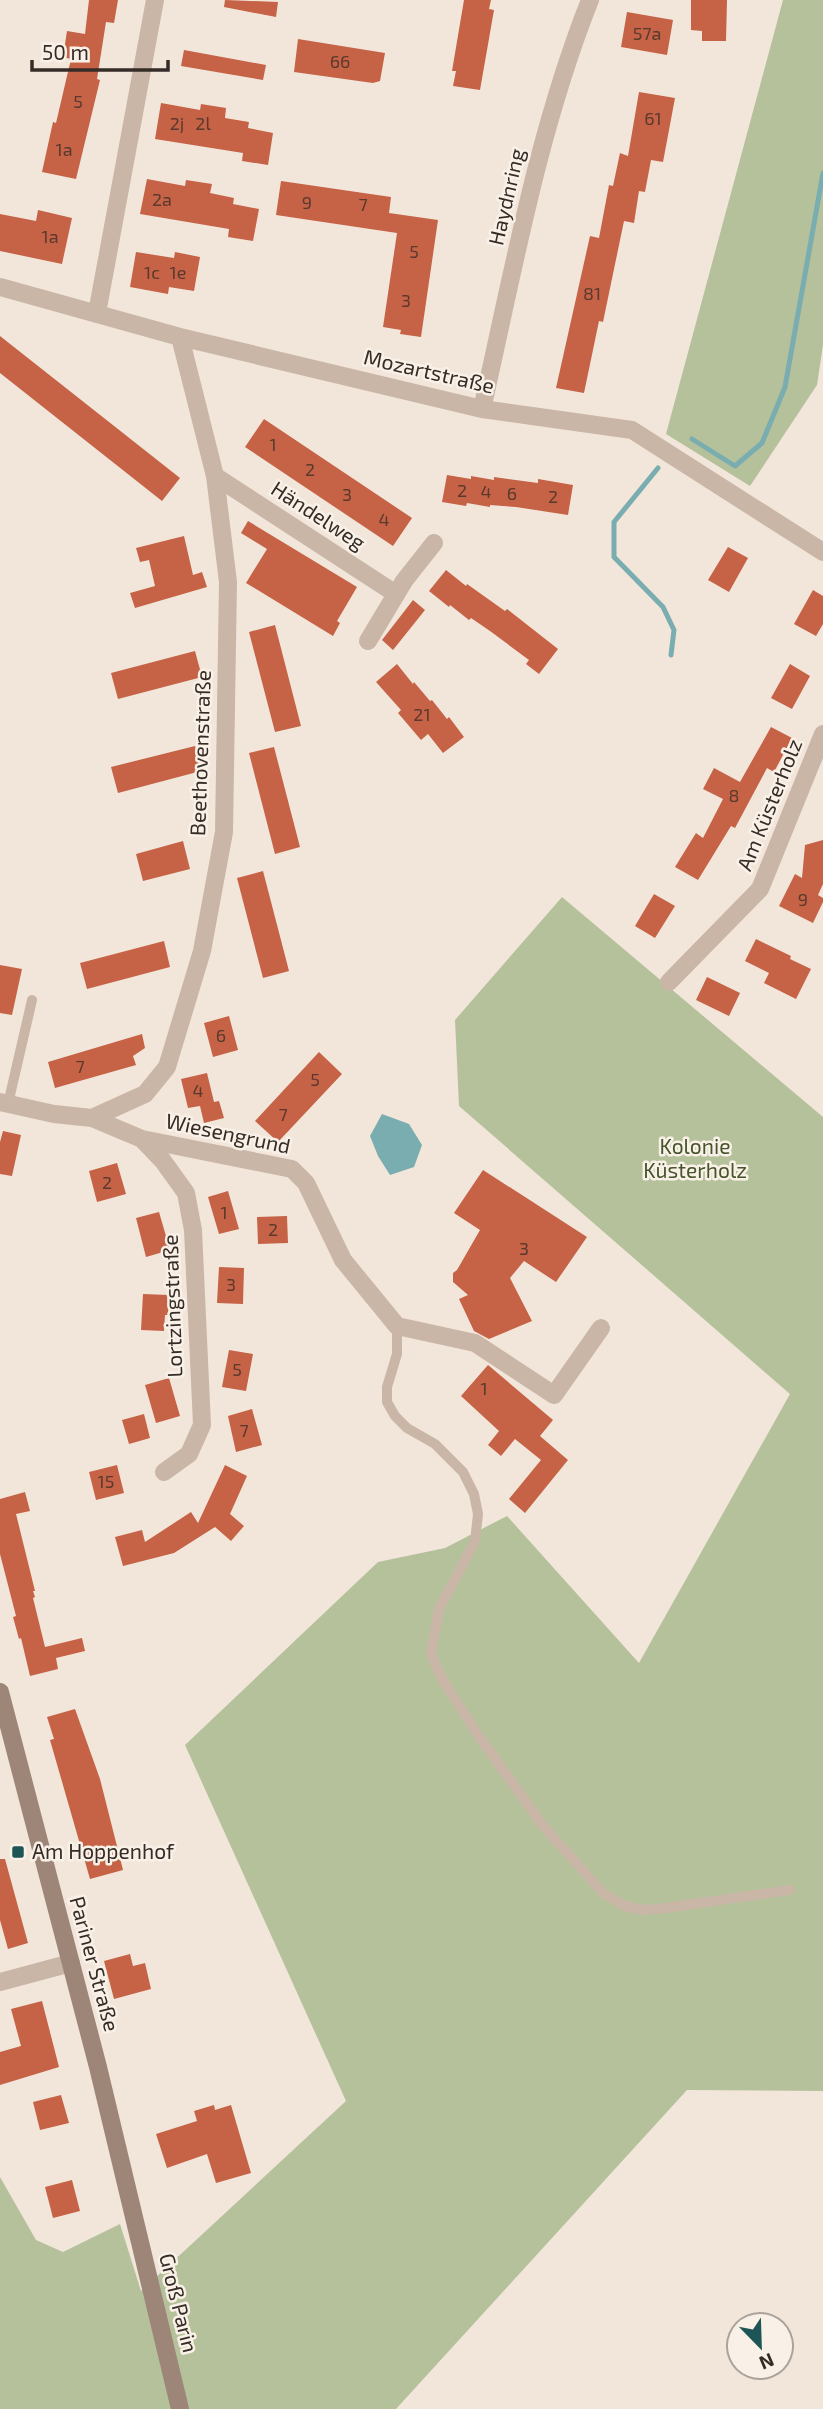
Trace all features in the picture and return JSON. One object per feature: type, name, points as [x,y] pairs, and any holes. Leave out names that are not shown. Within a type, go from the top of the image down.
[{"type":"street","points":[[97,313],[155,0]]},
{"type":"street","name":"Haydnring","points":[[482,409],[547,127],[567,57],[590,0]]},
{"type":"street","name":"Mozartstraße","points":[[0,287],[180,337],[482,409],[632,430],[823,552]]},
{"type":"street","name":"Beethovenstraße","points":[[92,1118],[145,1094],[167,1067],[202,951],[224,832],[228,582],[215,476],[180,337]]},
{"type":"street","name":"Händelweg","points":[[215,476],[396,594]]},
{"type":"street","points":[[368,641],[396,594],[434,543]]},
{"type":"street","name":"Am Küsterholz","points":[[668,982],[760,889],[823,734]]},
{"type":"street","points":[[4,1103],[54,1114],[92,1118]]},
{"type":"street","name":"Wiesengrund","points":[[92,1118],[142,1139],[292,1169],[306,1183],[343,1260],[397,1326]]},
{"type":"street","name":"Lortzingstraße","points":[[142,1139],[163,1161],[186,1193],[193,1230],[202,1425],[189,1454],[164,1472]]},
{"type":"street","points":[[397,1326],[475,1343],[554,1395],[601,1328]]},
{"type":"street","name":"Pariner Straße","points":[[0,1692],[132,2208]]},
{"type":"street","points":[[0,1982],[71,1963]]},
{"type":"street","name":"Groß Parin","points":[[132,2208],[180,2409]]},
{"type":"lane","points":[[4,1103],[32,1000]]},
{"type":"lane","points":[[397,1326],[397,1354],[387,1387],[387,1402],[395,1416],[407,1428],[435,1444],[463,1472],[474,1494],[478,1514],[475,1541],[439,1609],[431,1654],[442,1679],[478,1735],[544,1827],[604,1895],[625,1906],[643,1910],[665,1909],[790,1890]]},
{"type":"green space","points":[[783,0],[823,0],[823,345],[817,385],[750,486],[666,434]]},
{"type":"green space","name":"Kolonie Küsterholz","points":[[562,897],[823,1117],[823,2091],[687,2090],[396,2409],[0,2409],[0,2177],[36,2240],[63,2252],[120,2224],[141,2291],[346,2101],[185,1745],[378,1562],[445,1548],[507,1516],[639,1663],[790,1394],[459,1106],[455,1020]]},
{"type":"water","points":[[382,1114],[409,1124],[422,1145],[414,1167],[390,1175],[378,1156],[370,1136]]},
{"type":"building","points":[[89,0],[118,0],[114,23],[106,22],[97,79],[100,80],[76,179],[42,172],[71,59],[63,57],[67,31],[85,34]]},
{"type":"building","points":[[225,0],[278,2],[276,17],[224,7]]},
{"type":"building","points":[[464,0],[491,0],[489,9],[494,10],[480,90],[453,86],[456,71],[452,71]]},
{"type":"building","points":[[691,0],[727,0],[726,41],[702,41],[702,31],[691,30]]},
{"type":"building","points":[[627,12],[673,20],[667,55],[621,47]]},
{"type":"building","points":[[298,39],[385,53],[380,81],[373,83],[294,72]]},
{"type":"building","points":[[184,50],[266,65],[263,80],[181,66]]},
{"type":"building","points":[[639,92],[675,98],[663,162],[651,160],[645,192],[639,191],[634,223],[624,221],[603,322],[599,321],[584,393],[556,388],[590,236],[599,238],[609,185],[613,186],[620,153],[628,156]]},
{"type":"building","points":[[161,103],[200,110],[201,104],[226,108],[225,118],[249,122],[248,128],[273,133],[268,165],[242,161],[243,153],[155,139]]},
{"type":"building","points":[[147,179],[185,186],[186,180],[212,184],[210,193],[234,198],[233,204],[259,209],[253,241],[228,237],[229,229],[140,214]]},
{"type":"building","points":[[281,181],[391,197],[389,213],[438,220],[421,337],[400,334],[401,330],[383,327],[397,233],[276,215]]},
{"type":"building","points":[[38,210],[72,218],[62,264],[0,251],[0,214],[36,221]]},
{"type":"building","points":[[136,252],[174,258],[175,252],[200,257],[194,291],[169,287],[168,294],[130,287]]},
{"type":"building","points":[[0,336],[180,478],[162,501],[0,373]]},
{"type":"building","points":[[264,419],[412,518],[393,546],[245,447]]},
{"type":"building","points":[[447,475],[494,480],[494,477],[538,483],[538,479],[573,485],[568,515],[516,507],[490,507],[467,503],[466,506],[442,502]]},
{"type":"building","points":[[248,521],[357,587],[337,621],[340,623],[333,636],[246,583],[267,549],[241,533]]},
{"type":"building","points":[[184,536],[193,575],[202,572],[207,587],[135,608],[130,593],[155,586],[149,560],[140,562],[136,548]]},
{"type":"building","points":[[728,547],[748,558],[729,592],[708,580]]},
{"type":"building","points":[[446,570],[505,611],[507,609],[558,649],[539,674],[526,664],[529,660],[429,591]]},
{"type":"building","points":[[813,590],[823,596],[823,624],[816,636],[794,624]]},
{"type":"building","points":[[413,600],[425,610],[393,650],[382,640]]},
{"type":"building","points":[[275,625],[301,726],[275,732],[249,632]]},
{"type":"building","points":[[195,651],[202,677],[118,699],[111,673]]},
{"type":"building","points":[[397,664],[447,719],[449,717],[464,737],[443,753],[428,734],[421,740],[398,713],[401,710],[376,682]]},
{"type":"building","points":[[790,664],[810,676],[792,709],[771,698]]},
{"type":"building","points":[[771,727],[792,738],[774,772],[767,768],[735,828],[731,826],[698,880],[675,867],[696,833],[703,838],[723,799],[703,789],[714,768],[740,782]]},
{"type":"building","points":[[195,746],[201,771],[118,793],[111,767]]},
{"type":"building","points":[[274,747],[300,847],[275,854],[249,753]]},
{"type":"building","points":[[823,840],[823,884],[818,895],[823,898],[823,902],[813,923],[779,906],[795,874],[802,878],[805,845]]},
{"type":"building","points":[[183,841],[190,869],[143,881],[136,854]]},
{"type":"building","points":[[263,871],[289,971],[263,978],[237,878]]},
{"type":"building","points":[[654,894],[675,906],[655,938],[635,926]]},
{"type":"building","points":[[756,939],[811,969],[796,999],[764,983],[769,973],[745,961]]},
{"type":"building","points":[[164,941],[170,967],[87,989],[80,963]]},
{"type":"building","points":[[0,965],[22,969],[12,1015],[0,1013]]},
{"type":"building","points":[[707,977],[740,993],[729,1016],[696,1000]]},
{"type":"building","points":[[229,1016],[238,1050],[213,1057],[204,1023]]},
{"type":"building","points":[[142,1034],[145,1048],[133,1056],[136,1065],[55,1088],[48,1062]]},
{"type":"building","points":[[319,1052],[342,1074],[278,1142],[255,1121]]},
{"type":"building","points":[[207,1073],[214,1102],[219,1101],[224,1118],[204,1123],[200,1106],[188,1108],[181,1079]]},
{"type":"building","points":[[3,1131],[21,1135],[12,1176],[0,1174],[0,1142]]},
{"type":"building","points":[[117,1163],[126,1194],[97,1202],[89,1171]]},
{"type":"building","points":[[483,1170],[587,1237],[556,1282],[524,1261],[510,1278],[532,1321],[489,1339],[474,1331],[459,1299],[468,1295],[453,1282],[453,1273],[480,1230],[454,1213]]},
{"type":"building","points":[[228,1191],[239,1229],[219,1234],[208,1197]]},
{"type":"building","points":[[159,1212],[170,1250],[146,1257],[136,1218]]},
{"type":"building","points":[[287,1216],[288,1243],[258,1244],[257,1217]]},
{"type":"building","points":[[219,1267],[244,1268],[243,1304],[217,1303]]},
{"type":"building","points":[[143,1294],[169,1295],[164,1331],[141,1330]]},
{"type":"building","points":[[229,1350],[253,1354],[246,1391],[222,1387]]},
{"type":"building","points":[[488,1365],[553,1420],[540,1436],[568,1460],[525,1513],[509,1499],[541,1460],[515,1439],[501,1456],[488,1445],[499,1431],[461,1396]]},
{"type":"building","points":[[169,1378],[180,1416],[156,1423],[145,1385]]},
{"type":"building","points":[[252,1409],[262,1445],[236,1452],[228,1416]]},
{"type":"building","points":[[144,1414],[150,1438],[129,1444],[122,1420]]},
{"type":"building","points":[[117,1465],[124,1493],[96,1500],[89,1472]]},
{"type":"building","points":[[225,1465],[247,1476],[230,1514],[244,1526],[231,1541],[215,1527],[174,1553],[123,1566],[115,1537],[142,1530],[145,1542],[191,1512],[198,1523]]},
{"type":"building","points":[[25,1492],[30,1511],[16,1514],[35,1591],[33,1598],[45,1647],[82,1638],[85,1651],[56,1658],[58,1669],[30,1676],[13,1617],[16,1616],[0,1554],[0,1499]]},
{"type":"building","points":[[75,1709],[100,1779],[123,1870],[90,1879],[50,1740],[54,1739],[47,1717]]},
{"type":"building","points":[[0,1859],[5,1859],[28,1943],[8,1949],[0,1920]]},
{"type":"building","points":[[130,1954],[133,1966],[145,1963],[151,1989],[114,1999],[104,1961]]},
{"type":"building","points":[[42,2001],[59,2067],[0,2085],[0,2052],[21,2046],[11,2009]]},
{"type":"building","points":[[61,2095],[69,2123],[40,2130],[33,2102]]},
{"type":"building","points":[[214,2105],[215,2110],[231,2105],[251,2173],[216,2183],[207,2154],[167,2168],[156,2134],[197,2121],[194,2111]]},
{"type":"building","points":[[72,2180],[80,2211],[53,2218],[45,2187]]},
{"type":"waterway","points":[[692,439],[735,466],[762,443],[785,387],[823,173]]},
{"type":"waterway","points":[[658,468],[614,522],[614,557],[663,607],[674,630],[671,655]]},
{"type":"place","name":"Am Hoppenhof","points":[[18,1852]]}]
